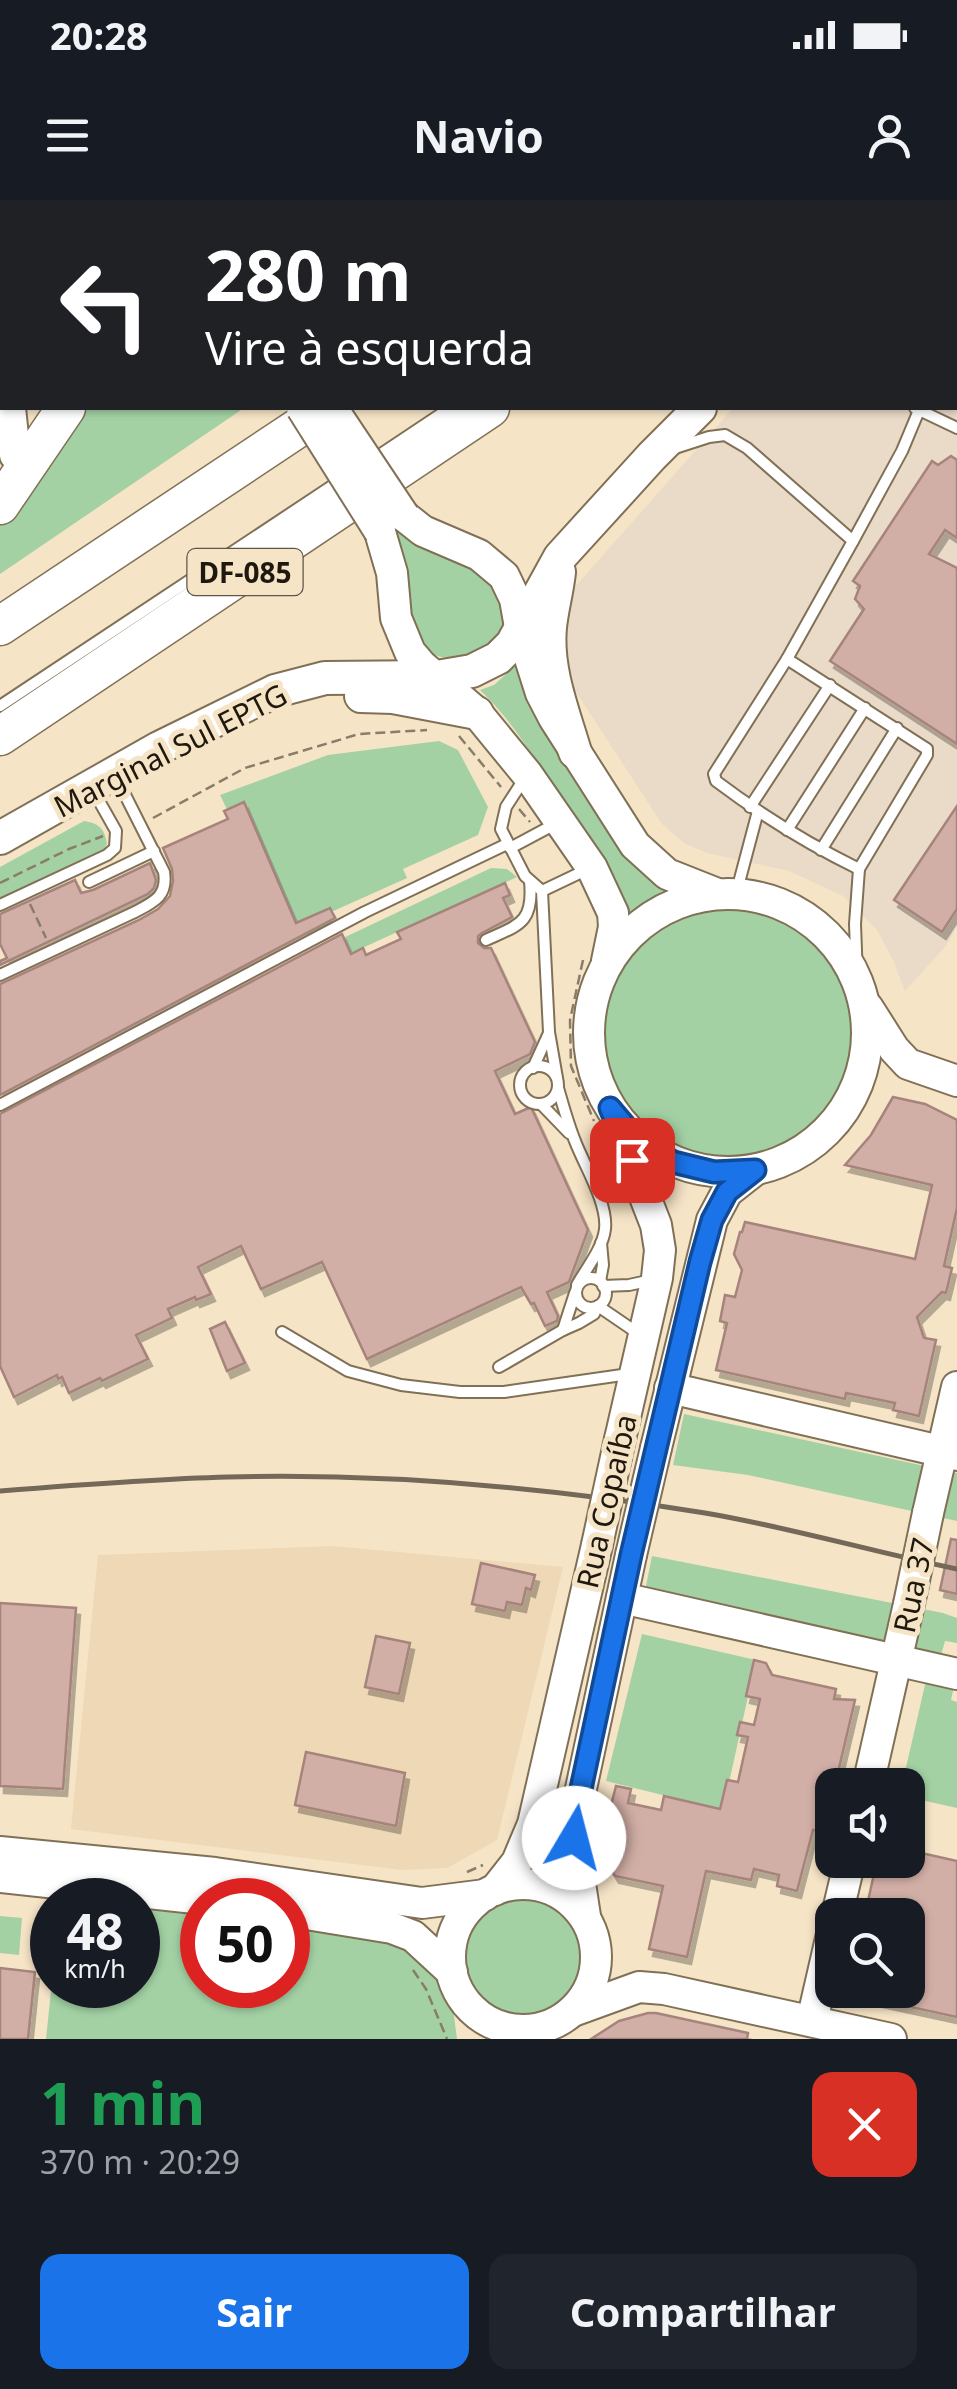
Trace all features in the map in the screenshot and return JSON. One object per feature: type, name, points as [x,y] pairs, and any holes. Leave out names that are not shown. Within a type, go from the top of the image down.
[{"type":"highway","points":[[0,505],[65,410]]},
{"type":"highway","name":"DF-085","points":[[0,626],[327,410]]},
{"type":"highway","name":"DF-085","points":[[0,736],[487,410]]},
{"type":"main road","points":[[8,466],[10,410]]},
{"type":"main road","points":[[8,466],[44,410]]},
{"type":"main road","points":[[304,410],[392,524],[423,531],[479,555],[504,576],[515,599],[541,693],[635,845],[667,874],[727,894],[767,898],[795,910],[821,928],[842,950],[894,1049],[908,1064],[957,1081]]},
{"type":"main road","points":[[331,410],[392,524],[396,618],[410,652],[436,677],[549,827],[592,868],[613,913],[614,927],[595,962],[588,1036],[602,1115],[673,1162],[714,1172],[755,1170],[796,1155],[831,1128],[856,1092],[868,1049],[862,991]]},
{"type":"main road","name":"Marginal Sul EPTG","points":[[0,838],[159,748],[276,691],[325,678],[436,677],[472,671],[498,658],[512,644],[560,557],[698,410]]},
{"type":"main road","points":[[560,557],[550,627],[551,663],[554,688],[576,752]]},
{"type":"main road","points":[[229,714],[333,695],[392,697],[468,724]]},
{"type":"main road","points":[[595,962],[654,915],[684,900],[727,894]]},
{"type":"main road","name":"Rua Copaíba","points":[[483,1880],[517,1862],[533,1824],[658,1278],[660,1250],[656,1225],[602,1115]]},
{"type":"main road","name":"Rua Copaíba","points":[[585,1916],[574,1838],[576,1812],[631,1555],[712,1220],[727,1192],[755,1170]]},
{"type":"main road","name":"Rua 37","points":[[872,1768],[928,1513],[950,1454],[957,1387]]},
{"type":"main road","points":[[670,1388],[950,1454]]},
{"type":"main road","points":[[622,1598],[957,1674]]},
{"type":"main road","points":[[0,1852],[180,1885]]},
{"type":"main road","points":[[0,1878],[180,1889]]},
{"type":"main road","points":[[468,2039],[451,1950],[456,1928],[483,1880]]},
{"type":"main road","points":[[310,1897],[422,1903],[483,1880],[545,1887],[567,1898],[585,1916],[595,1940],[596,1966],[589,1990],[573,2011]]},
{"type":"main road","points":[[310,1914],[392,1928],[413,1936],[457,1984],[473,2010],[506,2028],[534,2033],[573,2011],[639,1988],[664,1990],[810,2030],[891,2039]]},
{"type":"lane","points":[[130,554],[343,410]]},
{"type":"lane","points":[[0,706],[447,410]]},
{"type":"lane","points":[[859,870],[754,809],[716,781],[714,774],[787,658],[853,541],[902,450],[917,410]]},
{"type":"lane","points":[[922,410],[957,428]]},
{"type":"lane","points":[[652,456],[725,435],[747,448],[853,541]]},
{"type":"lane","points":[[787,658],[928,750],[859,870],[855,924],[862,991]]},
{"type":"lane","points":[[727,894],[754,809],[830,685]]},
{"type":"lane","points":[[786,830],[864,708]]},
{"type":"lane","points":[[821,850],[897,728]]},
{"type":"lane","points":[[0,975],[153,902],[163,893],[164,872],[140,824],[103,780]]},
{"type":"lane","points":[[0,904],[108,855],[115,848],[116,831],[103,780]]},
{"type":"lane","points":[[520,786],[502,816],[500,829],[542,894],[550,1032],[558,1083],[573,1137],[601,1202],[605,1229],[576,1289],[563,1330]]},
{"type":"lane","points":[[0,1105],[365,912],[549,827]]},
{"type":"lane","points":[[89,882],[154,851]]},
{"type":"lane","points":[[530,880],[530,911],[526,919],[487,943],[519,931],[530,921],[542,894],[592,868]]},
{"type":"lane","points":[[550,1032],[533,1068],[517,1088],[530,1104],[573,1137]]},
{"type":"lane","points":[[533,1068],[549,1069],[558,1083]]},
{"type":"lane","points":[[530,1104],[552,1099],[558,1083]]},
{"type":"lane","points":[[498,1366],[589,1318],[606,1296],[601,1241]]},
{"type":"lane","points":[[576,1289],[588,1278],[602,1284],[629,1286],[658,1278]]},
{"type":"lane","points":[[576,1289],[580,1304],[598,1307],[644,1338]]},
{"type":"lane","points":[[282,1332],[348,1371],[402,1385],[460,1392],[504,1392],[636,1374]]},
{"type":"path","points":[[468,724],[468,750],[520,786],[549,827]]},
{"type":"path","points":[[140,824],[246,768],[358,734],[439,730]]},
{"type":"path","points":[[0,883],[116,831]]},
{"type":"path","points":[[27,899],[48,943]]},
{"type":"path","points":[[595,962],[570,1020],[570,1066],[602,1115]]},
{"type":"path","points":[[410,1964],[426,1988],[447,2039]]},
{"type":"shaded area","points":[[731,410],[957,410],[957,927],[945,947],[905,991],[877,930],[843,896],[789,871],[707,853],[684,843],[662,824],[574,689],[564,664],[567,596]]},
{"type":"shaded area","points":[[332,1546],[563,1567],[497,1840],[447,1868],[402,1870],[71,1829],[98,1555]]},
{"type":"green space","points":[[76,410],[241,410],[0,574],[0,516]]},
{"type":"green space","points":[[390,523],[459,556],[500,586],[506,621],[496,644],[485,652],[456,659],[441,657],[416,642],[407,625],[406,568]]},
{"type":"green space","points":[[515,666],[535,711],[675,888],[629,918],[605,865],[518,734],[480,690],[494,685]]},
{"type":"green space","points":[[439,741],[458,750],[488,807],[478,835],[403,869],[407,878],[329,913],[333,923],[292,941],[220,795],[328,755]]},
{"type":"green space","points":[[84,821],[103,830],[107,844],[101,854],[0,902],[0,867]]},
{"type":"green space","points":[[491,868],[507,869],[517,877],[347,955],[339,940]]},
{"type":"green space","points":[[727,907],[775,917],[815,944],[842,984],[852,1032],[842,1080],[815,1120],[775,1147],[727,1157],[679,1147],[639,1120],[612,1080],[602,1032],[612,984],[639,944],[679,917]]},
{"type":"green space","points":[[684,1414],[957,1473],[957,1521],[748,1475],[673,1465]]},
{"type":"green space","points":[[652,1556],[943,1613],[957,1618],[957,1643],[945,1641],[941,1655],[645,1591]]},
{"type":"green space","points":[[642,1634],[756,1660],[723,1810],[606,1781]]},
{"type":"green space","points":[[927,1676],[955,1682],[951,1700],[957,1702],[957,1808],[925,1801],[925,1768],[906,1768]]},
{"type":"green space","points":[[524,1891],[550,1896],[571,1911],[586,1932],[591,1958],[586,1984],[571,2005],[550,2020],[524,2025],[498,2020],[477,2005],[462,1984],[457,1958],[462,1932],[477,1911],[498,1896]]},
{"type":"green space","points":[[160,1911],[180,1913],[180,2008],[310,2008],[310,1930],[396,1941],[439,1976],[453,2008],[457,2039],[46,2039],[49,2008],[160,2008]]},
{"type":"green space","points":[[0,1916],[22,1918],[19,1955],[0,1953]]},
{"type":"building","points":[[951,456],[957,460],[957,538],[945,530],[929,554],[957,568],[957,744],[830,661],[864,609],[855,599],[860,586],[853,581],[932,461],[938,465]]},
{"type":"building","points":[[244,802],[296,923],[330,908],[335,918],[0,1095],[0,984],[158,909],[170,896],[173,881],[163,848],[228,819],[224,811]]},
{"type":"building","points":[[957,806],[957,909],[942,932],[894,900]]},
{"type":"building","points":[[150,863],[156,880],[148,894],[0,965],[7,958],[0,944],[0,914],[75,880],[81,893]]},
{"type":"building","points":[[505,883],[510,895],[503,898],[512,917],[478,936],[478,943],[491,948],[535,1042],[530,1054],[495,1071],[515,1114],[531,1107],[588,1230],[569,1282],[547,1292],[557,1321],[545,1326],[521,1287],[367,1359],[322,1262],[261,1289],[241,1246],[198,1267],[211,1294],[168,1309],[172,1318],[136,1335],[148,1359],[69,1393],[62,1377],[58,1379],[57,1375],[14,1397],[0,1366],[0,1114],[342,934],[351,954],[363,948],[366,955],[401,939],[397,932]]},
{"type":"building","points":[[893,1097],[925,1104],[957,1120],[957,1208],[944,1266],[952,1268],[946,1293],[942,1292],[917,1317],[924,1338],[936,1340],[919,1416],[893,1410],[895,1403],[846,1393],[845,1399],[716,1370],[727,1323],[720,1321],[725,1295],[735,1297],[742,1270],[734,1254],[745,1222],[915,1259],[932,1185],[845,1165],[871,1135]]},
{"type":"building","points":[[225,1322],[245,1363],[227,1371],[210,1329]]},
{"type":"building","points":[[951,1539],[957,1540],[957,1594],[940,1590]]},
{"type":"building","points":[[481,1563],[535,1575],[531,1590],[526,1588],[522,1605],[507,1602],[505,1611],[472,1604]]},
{"type":"building","points":[[0,1603],[76,1608],[63,1789],[0,1786]]},
{"type":"building","points":[[376,1636],[410,1643],[399,1694],[365,1687]]},
{"type":"building","points":[[754,1660],[766,1663],[772,1675],[836,1689],[834,1699],[855,1700],[839,1768],[815,1768],[815,1830],[797,1891],[777,1886],[779,1875],[754,1869],[751,1880],[706,1871],[687,1957],[649,1949],[663,1886],[615,1876],[607,1863],[610,1851],[605,1850],[610,1826],[606,1825],[616,1786],[631,1789],[628,1803],[661,1810],[664,1796],[720,1809],[727,1780],[738,1782],[748,1737],[737,1735],[740,1722],[754,1725],[760,1699],[746,1696]]},
{"type":"building","points":[[306,1752],[405,1773],[396,1826],[295,1805]]},
{"type":"building","points":[[925,1854],[957,1861],[957,2017],[915,2008],[925,2008],[925,1898],[869,1898],[873,1878],[925,1878]]},
{"type":"building","points":[[0,1968],[30,1971],[28,2039],[0,2039]]},
{"type":"building","points":[[648,2013],[748,2033],[747,2039],[591,2039],[619,2021]]},
{"type":"railway","points":[[0,1491],[287,1476],[467,1484],[705,1513],[957,1569]]},
{"type":"route","points":[[574,1838],[576,1812],[631,1555],[700,1262],[712,1220],[727,1192],[755,1170],[714,1172],[673,1162],[637,1140],[610,1108],[632,1160]]}]
